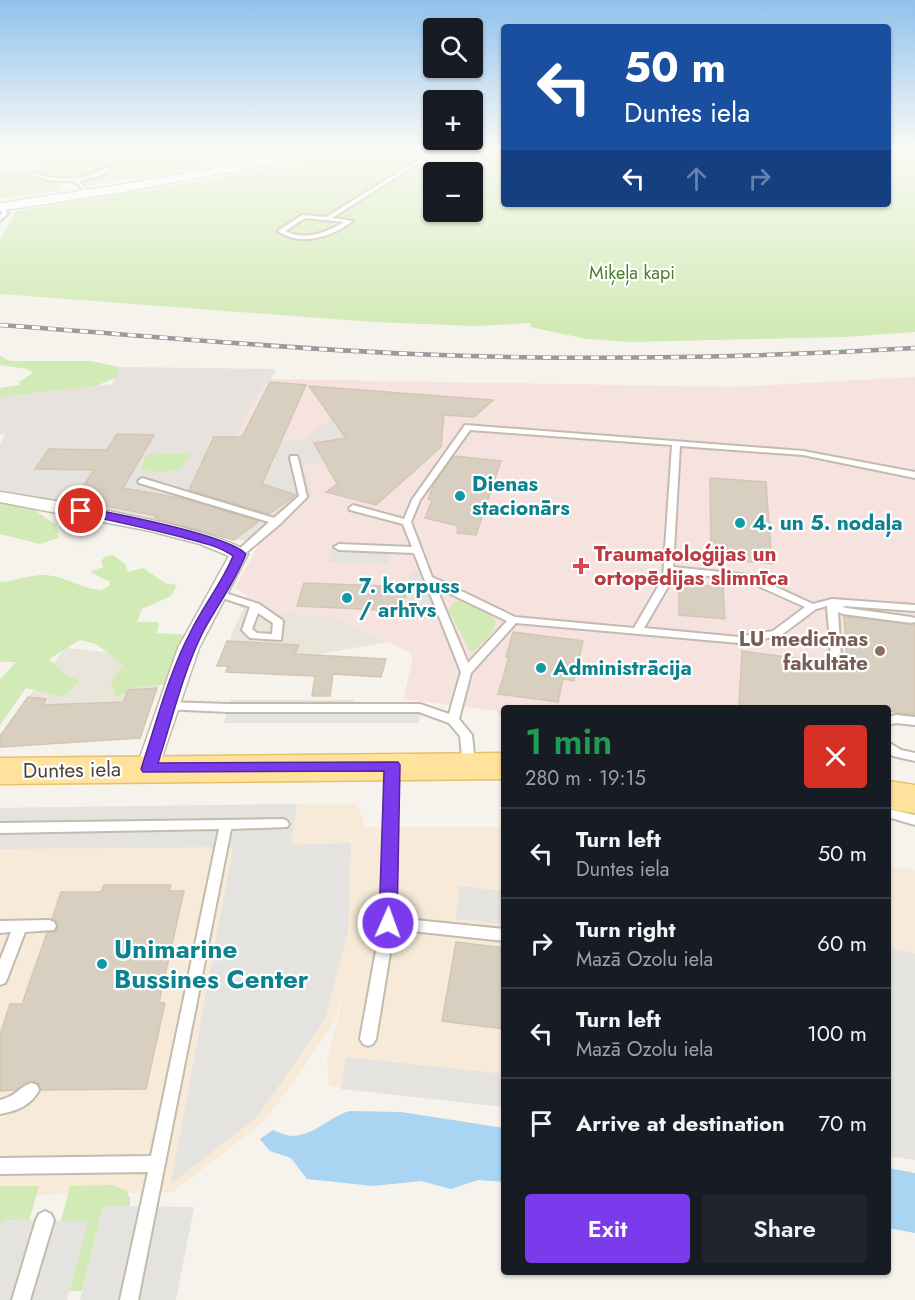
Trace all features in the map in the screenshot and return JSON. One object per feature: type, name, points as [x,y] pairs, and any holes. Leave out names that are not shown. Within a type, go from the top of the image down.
[{"type":"main road","name":"Duntes iela","points":[[0,771],[392,765],[486,766]]},
{"type":"main road","points":[[891,795],[915,799]]},
{"type":"street","points":[[0,497],[122,518],[212,541],[240,554],[196,632],[168,706],[148,769]]},
{"type":"lane","points":[[328,218],[350,222],[332,233],[319,236],[294,236],[281,231],[303,216],[328,218],[343,209]]},
{"type":"lane","points":[[466,672],[407,522],[416,500],[468,427],[803,453],[915,475]]},
{"type":"lane","points":[[637,631],[668,578],[676,444]]},
{"type":"lane","points":[[240,554],[303,497],[294,458]]},
{"type":"lane","points":[[142,481],[277,522]]},
{"type":"lane","points":[[353,508],[407,522]]},
{"type":"lane","points":[[339,548],[417,550]]},
{"type":"lane","points":[[669,568],[747,577],[812,607]]},
{"type":"lane","points":[[428,579],[513,620],[753,639],[776,634],[812,607],[832,602],[915,608]]},
{"type":"lane","points":[[219,594],[255,606]]},
{"type":"lane","points":[[832,602],[843,611],[911,620]]},
{"type":"lane","points":[[832,602],[836,657]]},
{"type":"lane","points":[[453,720],[466,672],[513,620]]},
{"type":"lane","points":[[168,706],[420,708],[453,720],[466,735],[486,766]]},
{"type":"lane","points":[[891,720],[915,721]]},
{"type":"lane","points":[[891,749],[897,753],[915,757]]},
{"type":"lane","points":[[368,1039],[388,923],[392,765]]},
{"type":"lane","points":[[891,814],[915,820]]},
{"type":"lane","points":[[1,831],[283,824]]},
{"type":"lane","points":[[129,1300],[226,825]]},
{"type":"lane","points":[[388,923],[501,935]]},
{"type":"lane","points":[[0,927],[49,926]]},
{"type":"lane","points":[[0,979],[20,927]]},
{"type":"lane","points":[[0,1107],[16,1103],[31,1090]]},
{"type":"lane","points":[[0,1166],[158,1164]]},
{"type":"lane","points":[[21,1300],[45,1220]]},
{"type":"shaded area","points":[[119,367],[276,369],[253,401],[237,437],[333,417],[376,420],[313,496],[259,544],[0,491],[0,445],[5,434],[0,435],[0,397],[112,384]]},
{"type":"shaded area","name":"Traumatoloģijas un ortopēdijas slimnīca","points":[[915,377],[915,715],[891,711],[891,705],[501,705],[501,718],[497,711],[403,699],[413,659],[409,652],[327,615],[274,612],[235,588],[259,544],[313,496],[303,465],[373,454],[333,417],[303,441],[236,437],[253,401],[271,379],[734,387]]},
{"type":"shaded area","points":[[333,544],[392,547],[387,565],[327,562]]},
{"type":"shaded area","points":[[411,571],[421,572],[439,615],[402,614]]},
{"type":"shaded area","points":[[247,595],[274,612],[327,615],[388,642],[314,655],[295,654],[298,645],[290,644],[287,653],[230,646],[231,635],[244,608],[239,608]]},
{"type":"shaded area","points":[[65,648],[169,658],[140,738],[0,747],[0,736]]},
{"type":"shaded area","points":[[230,700],[354,700],[353,707],[420,707],[419,723],[224,723]]},
{"type":"shaded area","points":[[356,803],[366,827],[501,827],[501,1101],[329,1086],[327,1060],[348,979],[335,1021],[266,1120],[173,1192],[0,1196],[0,808]]},
{"type":"shaded area","points":[[297,804],[291,845],[351,843],[348,932],[325,1019],[258,1116],[171,1184],[233,847],[0,849],[0,808]]},
{"type":"shaded area","points":[[891,866],[915,870],[915,1158],[891,1154]]},
{"type":"shaded area","points":[[459,886],[501,891],[501,924],[456,919]]},
{"type":"shaded area","points":[[891,948],[915,954],[915,1160],[891,1156]]},
{"type":"shaded area","points":[[346,1057],[501,1074],[501,1107],[341,1089]]},
{"type":"shaded area","points":[[103,1206],[194,1207],[176,1300],[80,1300]]},
{"type":"shaded area","points":[[3,1220],[88,1221],[67,1300],[0,1300],[0,1229]]},
{"type":"green space","name":"Miķeļa kapi","points":[[31,209],[423,209],[423,222],[483,222],[483,209],[915,209],[915,332],[843,337],[631,342],[587,339],[530,327],[531,323],[475,326],[373,322],[0,294],[0,240],[16,211]]},
{"type":"green space","points":[[0,356],[10,361],[91,361],[119,367],[115,378],[96,386],[0,397],[0,388],[20,385],[19,382],[33,373],[27,369],[0,365]]},
{"type":"green space","points":[[148,453],[190,454],[182,468],[156,472],[141,468]]},
{"type":"green space","points":[[0,494],[16,497],[56,525],[59,538],[40,544],[0,534]]},
{"type":"green space","points":[[113,555],[125,564],[128,572],[143,568],[165,583],[177,585],[171,596],[142,609],[137,622],[159,622],[157,633],[189,635],[167,684],[138,687],[116,697],[111,682],[123,664],[96,644],[80,640],[49,659],[66,675],[80,681],[63,697],[26,688],[0,725],[0,679],[16,662],[0,662],[0,582],[47,575],[87,588],[101,590],[109,586],[110,582],[90,572],[103,567],[101,561],[106,556]]},
{"type":"green space","points":[[464,599],[491,615],[496,621],[491,634],[473,652],[470,651],[449,611],[452,603]]},
{"type":"green space","points":[[113,1185],[126,1190],[130,1198],[130,1206],[103,1206],[82,1291],[69,1291],[88,1221],[61,1221],[70,1186]]},
{"type":"green space","points":[[0,1186],[39,1186],[29,1221],[3,1220],[0,1229]]},
{"type":"water","points":[[350,1111],[401,1112],[501,1128],[501,1182],[478,1180],[451,1189],[421,1181],[373,1186],[307,1179],[291,1158],[270,1151],[260,1139],[273,1130],[290,1136],[308,1133]]},
{"type":"water","points":[[891,1169],[915,1173],[915,1233],[891,1229]]},
{"type":"building","points":[[270,382],[306,385],[262,484],[296,495],[269,514],[189,490],[214,437],[242,437]]},
{"type":"building","points":[[309,386],[493,400],[474,417],[444,415],[441,447],[376,505],[326,492],[337,484],[314,443],[346,438]]},
{"type":"building","points":[[117,434],[154,435],[123,488],[185,499],[259,521],[234,540],[155,518],[158,516],[74,500],[94,470],[35,469],[49,449],[107,450]]},
{"type":"building","name":"Dienas stacionārs","points":[[454,456],[501,461],[476,535],[457,533],[458,526],[425,518],[432,500],[428,499],[435,482]]},
{"type":"building","name":"4. un 5. nodaļa","points":[[710,478],[766,482],[772,564],[711,558]]},
{"type":"building","name":"7. korpuss / arhīvs","points":[[386,581],[408,583],[402,611],[297,606],[304,583],[385,586]]},
{"type":"building","points":[[679,583],[723,587],[725,619],[679,615]]},
{"type":"building","points":[[844,616],[915,624],[915,715],[891,711],[891,705],[739,705],[742,651],[847,665]]},
{"type":"building","name":"Administrācija","points":[[513,632],[583,641],[574,681],[563,679],[558,702],[498,694],[509,657],[506,657]]},
{"type":"building","points":[[227,641],[299,645],[295,654],[386,659],[381,677],[333,674],[330,696],[312,696],[315,676],[226,672],[228,666],[217,666]]},
{"type":"building","points":[[157,688],[140,738],[0,747],[0,736],[28,697],[46,699],[43,705],[123,702],[128,690]]},
{"type":"building","name":"Unimarine Bussines Center","points":[[104,885],[171,885],[169,891],[184,891],[159,1002],[165,1003],[146,1089],[41,1090],[39,1084],[32,1081],[15,1090],[0,1091],[0,1034],[10,1004],[22,1004],[47,933],[54,932],[58,927],[56,921],[52,919],[61,892],[101,892]]},
{"type":"building","points":[[456,942],[501,948],[501,1029],[442,1021]]},
{"type":"railway","points":[[0,325],[310,348],[476,356],[664,357],[915,348]]},
{"type":"place","name":"Dienas stacionārs","points":[[460,496]]},
{"type":"place","name":"4. un 5. nodaļa","points":[[740,523]]},
{"type":"place","name":"Traumatoloģijas un ortopēdijas slimnīca","points":[[581,566]]},
{"type":"place","name":"7. korpuss / arhīvs","points":[[347,598]]},
{"type":"place","name":"LU medicīnas fakultāte","points":[[880,651]]},
{"type":"place","name":"Administrācija","points":[[541,668]]},
{"type":"place","name":"Unimarine Bussines Center","points":[[102,964]]},
{"type":"route","points":[[81,511],[122,518],[212,541],[240,554],[196,632],[168,706],[148,769],[392,765],[388,923]]}]
